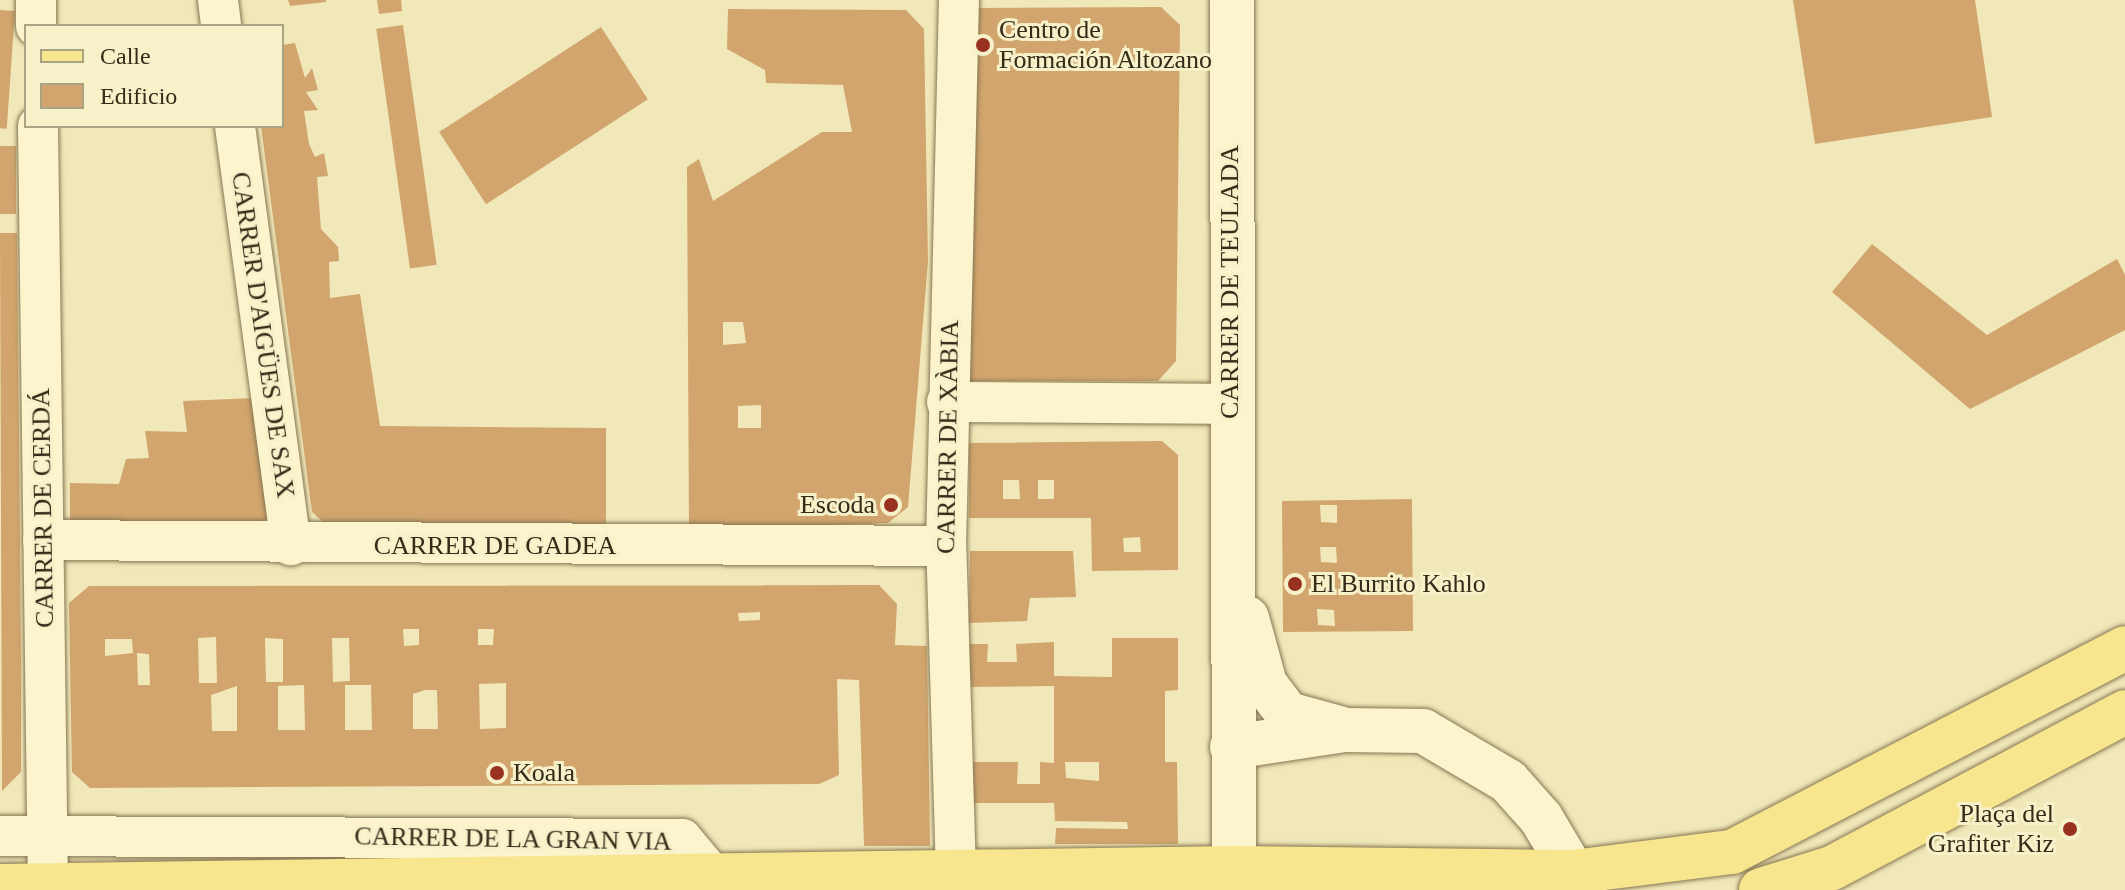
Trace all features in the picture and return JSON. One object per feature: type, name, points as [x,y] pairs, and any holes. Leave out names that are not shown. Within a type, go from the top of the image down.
[{"type":"main road","points":[[724,885],[956,874],[1574,881],[1732,852],[2125,648]]},
{"type":"main road","points":[[1761,890],[1838,879],[2125,712]]},
{"type":"main road","name":"CARRER DE LA GRAN VIA","points":[[0,886],[724,885]]},
{"type":"street","points":[[36,0],[36,24]]},
{"type":"street","points":[[218,0],[221,24]]},
{"type":"street","name":"CARRER DE XÀBIA","points":[[956,874],[946,546],[947,402],[959,0]]},
{"type":"street","name":"CARRER DE TEULADA","points":[[1232,0],[1229,404],[1234,879]]},
{"type":"street","name":"CARRER DE CERDÁ","points":[[38,128],[48,888]]},
{"type":"street","name":"CARRER D'AIGÜES DE SAX","points":[[235,128],[291,545]]},
{"type":"street","points":[[947,402],[1229,404]]},
{"type":"street","name":"CARRER DE GADEA","points":[[43,540],[291,545],[946,546]]},
{"type":"street","name":"CARRER DE TEULADA","points":[[1231,563],[1265,684],[1288,714],[1345,730]]},
{"type":"street","name":"CARRER DE TEULADA","points":[[1232,747],[1345,730],[1423,731],[1468,754],[1533,809],[1574,881]]},
{"type":"street","name":"CARRER DE LA GRAN VIA","points":[[0,836],[682,839],[724,885]]},
{"type":"building","points":[[288,0],[326,0],[326,2],[290,6]]},
{"type":"building","points":[[377,0],[401,0],[402,11],[379,14]]},
{"type":"building","points":[[1793,0],[1975,0],[1992,117],[1815,144]]},
{"type":"building","points":[[1161,7],[1180,25],[1176,361],[1158,381],[969,381],[971,8]]},
{"type":"building","points":[[728,9],[906,10],[924,29],[928,261],[908,507],[888,523],[689,530],[687,167],[699,159],[713,201],[822,132],[852,132],[843,85],[766,83],[765,70],[727,49]],"holes":[[[723,322],[743,322],[746,343],[723,345]],[[761,405],[761,428],[738,428],[738,406]]]},
{"type":"building","points":[[0,10],[15,11],[7,129],[0,128]]},
{"type":"building","points":[[403,25],[437,265],[410,268],[376,29]]},
{"type":"building","points":[[601,27],[648,99],[486,204],[439,132]]},
{"type":"building","points":[[295,43],[305,78],[312,68],[318,90],[306,92],[318,110],[304,111],[309,144],[315,157],[324,153],[328,176],[317,177],[321,229],[338,247],[339,261],[329,262],[330,298],[360,294],[380,426],[606,428],[606,532],[333,531],[312,512],[261,128],[284,128],[284,45]]},
{"type":"building","points":[[0,146],[16,146],[16,214],[0,214]]},
{"type":"building","points":[[0,233],[17,233],[21,655],[21,772],[2,791]]},
{"type":"building","points":[[1872,244],[1987,335],[2117,259],[2125,275],[2125,330],[1970,409],[1832,292]]},
{"type":"building","points":[[254,398],[270,514],[255,532],[70,523],[70,483],[119,484],[126,459],[149,458],[145,431],[187,432],[183,401]]},
{"type":"building","points":[[1162,441],[1178,455],[1178,570],[1092,571],[1091,518],[969,518],[969,443]],"holes":[[[1003,480],[1019,480],[1020,499],[1003,499]],[[1038,480],[1054,480],[1054,499],[1038,499]],[[1140,537],[1141,552],[1124,552],[1123,538]]]},
{"type":"building","points":[[1412,499],[1413,631],[1283,632],[1282,501]],"holes":[[[1320,505],[1337,505],[1337,523],[1321,522]],[[1320,547],[1336,547],[1337,563],[1321,562]],[[1316,575],[1335,575],[1335,591],[1317,591]],[[1317,609],[1334,610],[1335,626],[1318,625]]]},
{"type":"building","points":[[970,551],[1073,551],[1076,597],[1030,598],[1027,621],[969,623]]},
{"type":"building","points":[[879,585],[897,604],[895,645],[927,646],[930,846],[864,846],[859,680],[837,679],[839,775],[819,784],[90,788],[72,772],[69,603],[89,586]],"holes":[[[760,612],[760,620],[739,621],[738,613]],[[403,629],[419,629],[419,645],[404,646]],[[478,629],[494,629],[493,645],[478,645]],[[216,637],[217,683],[199,683],[198,638]],[[265,638],[283,639],[283,682],[266,682]],[[332,638],[349,638],[350,681],[333,682]],[[105,639],[132,639],[133,653],[105,656]],[[137,653],[149,654],[150,685],[138,685]],[[506,683],[506,728],[480,729],[479,684]],[[304,685],[305,730],[278,730],[278,686]],[[345,685],[371,685],[372,730],[345,730]],[[237,686],[237,731],[212,731],[211,695]],[[437,690],[438,729],[413,729],[413,694]]]},
{"type":"building","points":[[1112,638],[1178,638],[1178,690],[1165,691],[1165,762],[1177,762],[1178,844],[1055,844],[1056,828],[1128,829],[1127,822],[1055,821],[1054,803],[971,803],[969,762],[1018,762],[1017,784],[1040,784],[1040,762],[1054,763],[1054,686],[969,687],[969,644],[988,644],[987,662],[1017,662],[1016,644],[1054,642],[1054,676],[1112,677]],"holes":[[[1065,762],[1099,762],[1099,781],[1066,778]]]},
{"type":"place","name":"Centro de Formación Altozano","points":[[983,45]]},
{"type":"place","name":"Escoda","points":[[891,505]]},
{"type":"place","name":"El Burrito Kahlo","points":[[1295,584]]},
{"type":"place","name":"Koala","points":[[497,773]]},
{"type":"place","name":"Plaça del Grafiter Kiz","points":[[2070,829]]}]
